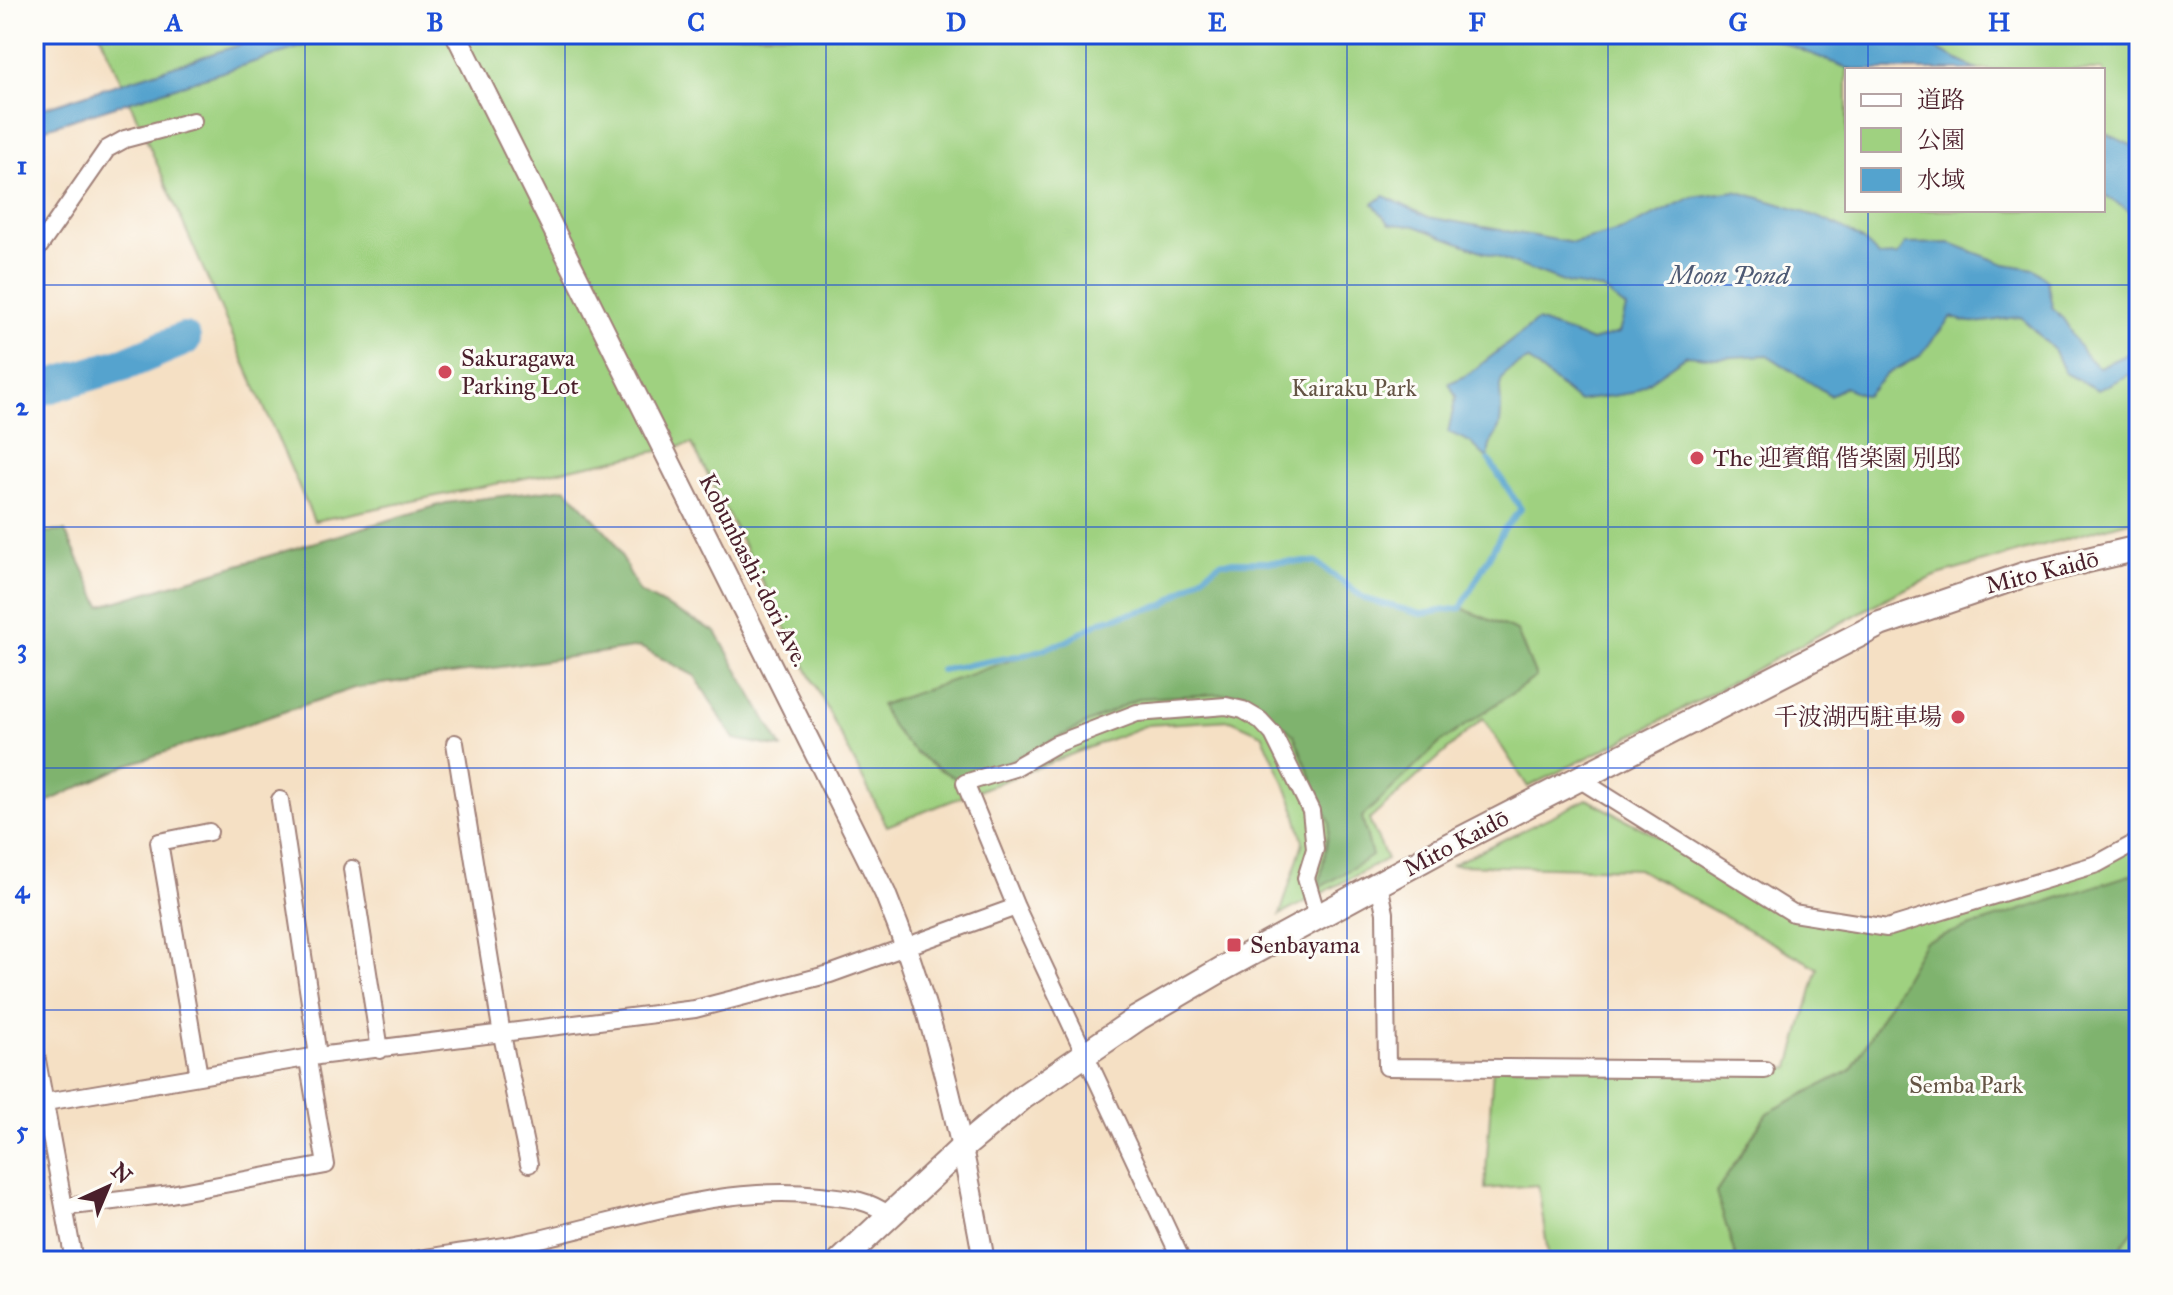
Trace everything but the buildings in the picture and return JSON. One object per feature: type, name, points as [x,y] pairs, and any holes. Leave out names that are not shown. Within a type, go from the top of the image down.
[{"type":"main road","name":"Mito Kaidō","points":[[841,1261],[963,1147],[1086,1053],[1224,968],[1579,779],[1892,620],[2023,575],[2139,548]]},
{"type":"street","name":"Kobunbashi-dori Ave.","points":[[457,36],[851,821],[908,949],[948,1079],[984,1261]]},
{"type":"street","points":[[34,254],[107,149],[125,139],[193,121]]},
{"type":"street","points":[[1182,1261],[1016,907],[965,783],[1014,768],[1056,744],[1137,713],[1226,706],[1260,720],[1273,734],[1311,811],[1315,849],[1306,878],[1318,919]]},
{"type":"street","points":[[455,743],[502,1035],[529,1164]]},
{"type":"street","points":[[1579,779],[1793,913],[1887,928],[2097,864],[2139,841]]},
{"type":"street","points":[[64,1207],[171,1194],[326,1165],[280,800]]},
{"type":"street","points":[[199,1076],[159,842],[209,832]]},
{"type":"street","points":[[352,869],[380,1050]]},
{"type":"street","points":[[1379,884],[1385,913],[1387,1067],[1765,1070]]},
{"type":"street","points":[[40,1104],[313,1058],[502,1035],[738,1000],[908,949],[1016,907]]},
{"type":"street","points":[[34,1044],[40,1104],[74,1261]]},
{"type":"street","points":[[411,1261],[524,1242],[686,1202],[776,1190],[857,1199],[874,1204],[889,1215]]},
{"type":"green space","name":"Kairaku Park","points":[[100,34],[2139,34],[2139,518],[1938,575],[1896,593],[1651,726],[1528,787],[1483,718],[1369,820],[1387,859],[1280,915],[1303,842],[1292,800],[1262,734],[1231,720],[1147,725],[887,826],[692,444],[314,521]]},
{"type":"green space","points":[[566,488],[613,539],[639,592],[716,632],[782,748],[734,739],[695,676],[640,647],[354,688],[127,765],[34,808],[34,533],[65,531],[101,606],[446,503]]},
{"type":"green space","points":[[1221,562],[1316,562],[1365,599],[1421,614],[1461,608],[1517,631],[1536,677],[1441,742],[1362,817],[1372,856],[1319,888],[1330,823],[1294,735],[1245,693],[1139,698],[965,783],[916,752],[887,719],[881,705],[1067,641],[1101,621],[1164,605]]},
{"type":"green space","name":"Semba Park","points":[[1587,799],[1738,879],[1793,913],[1887,928],[2096,864],[2139,841],[2139,1261],[1549,1261],[1538,1185],[1485,1189],[1493,1066],[1765,1070],[1790,1067],[1818,968],[1638,869],[1451,865]]},
{"type":"green space","points":[[2139,872],[2139,1223],[2110,1261],[1737,1261],[1716,1193],[1767,1113],[1851,1070],[1925,941]]},
{"type":"water","points":[[273,34],[342,34],[34,132],[34,111]]},
{"type":"water","points":[[1761,34],[1906,34],[1974,68],[1847,68]]},
{"type":"water","points":[[2105,133],[2139,149],[2139,217],[2105,196]]},
{"type":"water","name":"Moon Pond","points":[[1735,191],[1833,224],[1852,233],[1878,256],[1898,255],[1905,244],[1950,243],[2005,264],[2034,269],[2047,280],[2052,307],[2091,361],[2099,367],[2134,351],[2139,354],[2139,370],[2098,390],[2065,373],[2055,351],[2021,317],[1978,322],[1951,317],[1920,356],[1887,374],[1866,396],[1845,387],[1830,395],[1767,355],[1718,358],[1687,355],[1632,393],[1578,401],[1528,360],[1506,373],[1502,379],[1500,424],[1489,448],[1489,460],[1470,442],[1448,432],[1456,397],[1449,383],[1466,376],[1537,321],[1592,341],[1619,333],[1626,308],[1602,289],[1568,284],[1415,226],[1390,224],[1373,204],[1384,196],[1428,217],[1573,243],[1623,230],[1692,197]]},
{"type":"waterway","points":[[34,391],[127,363],[184,339]]},
{"type":"waterway","points":[[941,670],[1028,654],[1067,641],[1101,621],[1164,605],[1221,562],[1316,562],[1365,599],[1421,614],[1461,608],[1504,529],[1521,509],[1489,460]]},
{"type":"place","name":"Sakuragawa Parking Lot","points":[[445,372]]},
{"type":"place","name":"The 迎賓館 偕楽園 別邸","points":[[1697,458]]},
{"type":"place","name":"千波湖西駐車場","points":[[1958,717]]},
{"type":"place","name":"Senbayama","points":[[1234,945]]}]
